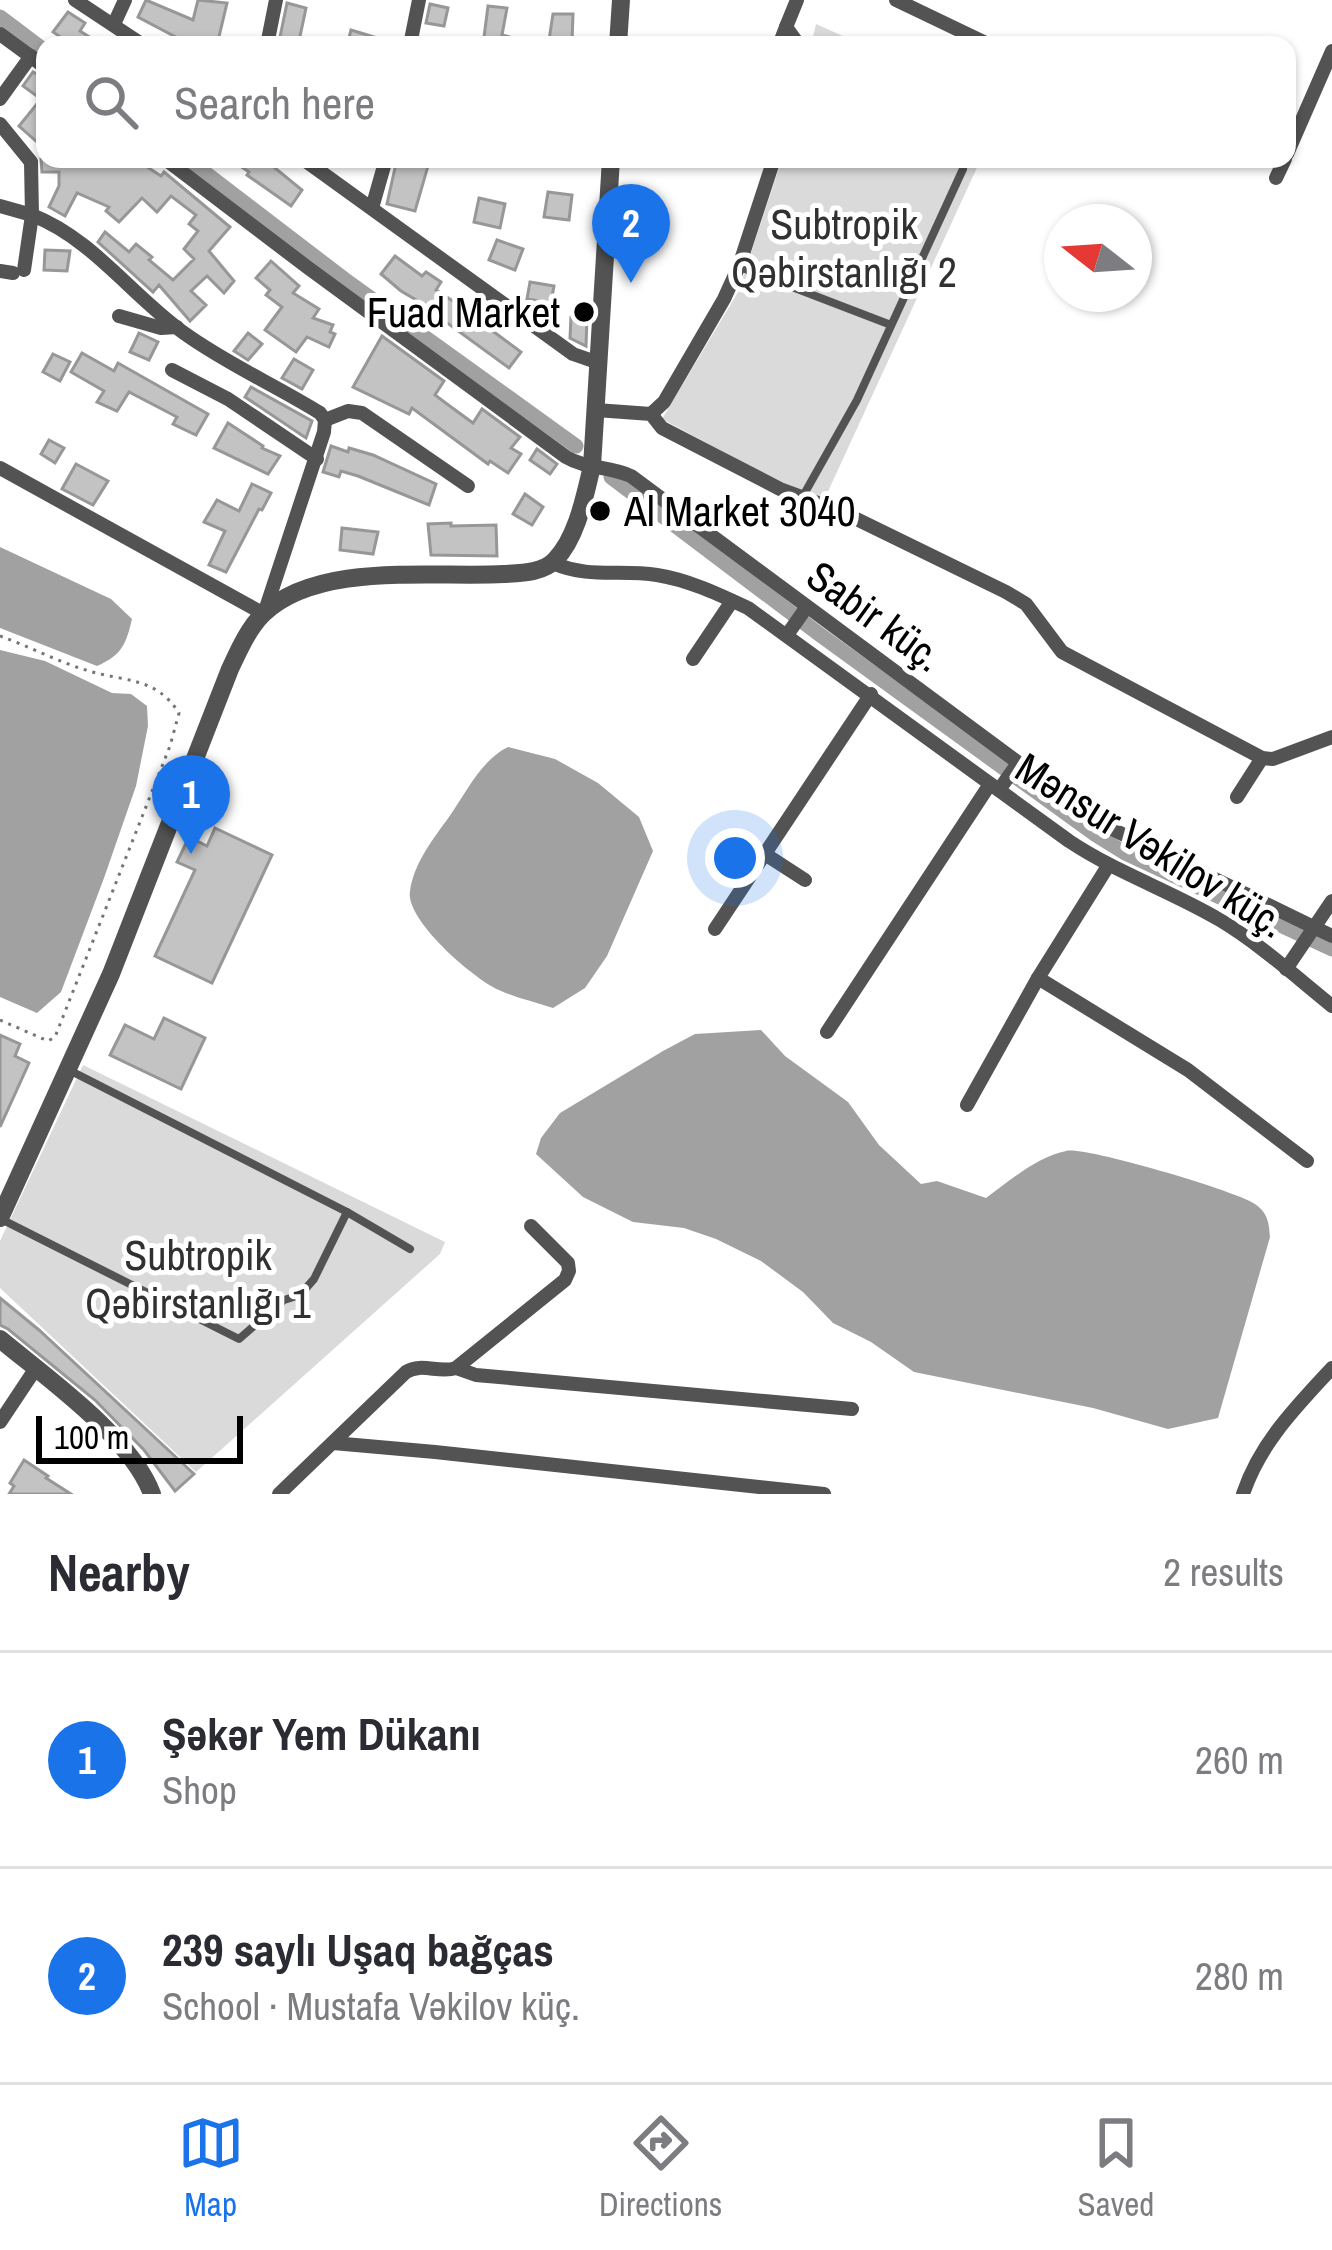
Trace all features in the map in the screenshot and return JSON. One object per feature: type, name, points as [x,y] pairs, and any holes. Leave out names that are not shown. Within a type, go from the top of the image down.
[{"type":"street","points":[[75,0],[131,36]]},
{"type":"street","points":[[114,24],[125,0]]},
{"type":"street","points":[[269,36],[276,0]]},
{"type":"street","points":[[412,36],[419,0]]},
{"type":"street","points":[[619,36],[621,0]]},
{"type":"street","points":[[782,36],[797,0]]},
{"type":"street","points":[[896,0],[971,36]]},
{"type":"street","points":[[786,27],[793,36]]},
{"type":"street","points":[[0,34],[36,60]]},
{"type":"street","points":[[1296,133],[1332,51]]},
{"type":"street","points":[[0,99],[31,56]]},
{"type":"street","points":[[0,124],[31,162],[32,214],[12,271]]},
{"type":"street","name":"Sabir küç.","points":[[177,168],[566,457],[631,476],[1114,830],[1332,936]]},
{"type":"street","points":[[316,168],[573,354],[599,363]]},
{"type":"street","points":[[372,208],[383,168]]},
{"type":"street","points":[[264,614],[299,592],[341,580],[523,573],[553,563],[571,533],[592,466],[611,168]]},
{"type":"street","points":[[596,410],[651,414],[664,402],[739,266],[771,168]]},
{"type":"street","points":[[1276,178],[1281,168]]},
{"type":"street","points":[[609,205],[656,208]]},
{"type":"street","points":[[0,206],[60,226],[177,327],[325,420],[317,459],[264,614],[230,669],[111,974],[0,1218]]},
{"type":"street","points":[[119,316],[161,328],[177,327]]},
{"type":"street","points":[[172,370],[228,398],[317,459]]},
{"type":"street","points":[[325,420],[348,411],[362,412],[468,486]]},
{"type":"street","points":[[651,414],[662,428],[780,489],[840,511],[1006,592],[1026,604],[1057,649],[1262,758],[1273,759],[1332,737]]},
{"type":"street","points":[[0,468],[264,614]]},
{"type":"street","name":"Mənsur Vəkilov küç.","points":[[553,563],[580,573],[657,575],[748,608],[1108,866],[1218,919],[1332,1006]]},
{"type":"street","points":[[693,659],[732,601]]},
{"type":"street","points":[[787,635],[806,608]]},
{"type":"street","points":[[848,678],[868,652]]},
{"type":"street","points":[[715,929],[871,694]]},
{"type":"street","points":[[1237,796],[1262,758]]},
{"type":"street","points":[[827,1032],[994,787],[1018,763]]},
{"type":"street","points":[[765,854],[805,880]]},
{"type":"street","points":[[967,1105],[1037,979],[1108,866]]},
{"type":"street","points":[[1286,969],[1332,901]]},
{"type":"street","points":[[1037,979],[1188,1070],[1307,1161]]},
{"type":"street","points":[[457,1368],[565,1280],[568,1263],[531,1226]]},
{"type":"street","points":[[0,1339],[128,1452],[152,1494]]},
{"type":"street","points":[[279,1494],[406,1372],[423,1366],[436,1371],[457,1368],[476,1375],[852,1409]]},
{"type":"street","points":[[0,1422],[36,1368]]},
{"type":"street","points":[[1243,1494],[1258,1457],[1277,1429],[1332,1368]]},
{"type":"street","points":[[333,1443],[824,1494]]},
{"type":"lane","points":[[803,497],[857,400],[963,169]]},
{"type":"lane","points":[[739,266],[891,325]]},
{"type":"lane","points":[[68,1069],[410,1249]]},
{"type":"lane","points":[[0,1218],[243,1339],[314,1279],[347,1212]]},
{"type":"path","points":[[0,636],[85,670],[154,687],[169,696],[179,713],[55,1036],[48,1041],[0,1020]]},
{"type":"green space","points":[[816,24],[843,36],[813,36]]},
{"type":"green space","name":"Subtropik Qəbirstanlığı 2","points":[[779,168],[977,168],[825,498],[780,482],[662,419],[738,292]]},
{"type":"green space","name":"Subtropik Qəbirstanlığı 1","points":[[83,1065],[445,1242],[440,1254],[196,1472],[0,1288],[0,1241]]},
{"type":"shaded area","points":[[0,547],[111,599],[132,619],[117,653],[97,666],[0,628]]},
{"type":"shaded area","points":[[0,650],[45,661],[112,693],[131,694],[147,706],[148,726],[136,786],[104,878],[61,992],[37,1013],[0,997]]},
{"type":"shaded area","points":[[508,747],[555,759],[598,783],[639,817],[653,851],[607,956],[585,988],[553,1008],[505,993],[474,974],[429,932],[411,903],[412,881],[425,852],[482,769]]},
{"type":"shaded area","points":[[761,1030],[785,1056],[848,1102],[879,1145],[921,1184],[937,1181],[986,1198],[1044,1159],[1079,1151],[1192,1180],[1259,1207],[1270,1237],[1218,1418],[1168,1429],[1093,1408],[914,1372],[833,1323],[803,1292],[761,1261],[684,1228],[633,1222],[583,1197],[536,1154],[541,1138],[560,1113],[663,1051],[695,1034]]},
{"type":"building","points":[[146,0],[193,20],[198,0],[227,3],[219,36],[174,36],[138,17]]},
{"type":"building","points":[[287,3],[306,8],[300,36],[280,36]]},
{"type":"building","points":[[430,4],[448,8],[444,26],[426,23]]},
{"type":"building","points":[[488,6],[507,8],[502,35],[506,36],[484,36]]},
{"type":"building","points":[[68,12],[85,23],[80,31],[88,36],[59,36],[53,32]]},
{"type":"building","points":[[553,14],[573,14],[572,36],[550,36]]},
{"type":"building","points":[[33,72],[36,74],[36,95],[23,86]]},
{"type":"building","points":[[36,105],[36,141],[19,126]]},
{"type":"building","points":[[42,168],[149,168],[161,176],[164,172],[230,227],[209,251],[234,281],[224,293],[207,276],[191,291],[206,305],[190,321],[159,285],[153,292],[98,242],[105,232],[129,252],[136,244],[173,280],[194,259],[184,249],[198,231],[189,224],[196,215],[171,196],[157,212],[142,198],[119,222],[106,211],[109,207],[77,193],[65,216],[49,207],[59,186],[59,172],[42,172]]},
{"type":"building","points":[[243,168],[275,168],[302,190],[291,206]]},
{"type":"building","points":[[395,168],[427,168],[415,211],[387,204]]},
{"type":"building","points":[[548,192],[572,195],[569,220],[544,217]]},
{"type":"building","points":[[479,198],[505,204],[500,228],[474,222]]},
{"type":"building","points":[[497,240],[523,249],[515,270],[489,260]]},
{"type":"building","points":[[45,250],[70,251],[67,271],[44,270]]},
{"type":"building","points":[[395,256],[422,276],[426,272],[441,282],[436,290],[521,352],[509,368],[381,274]]},
{"type":"building","points":[[271,261],[299,286],[293,293],[319,309],[313,318],[333,325],[329,347],[307,337],[296,352],[265,330],[282,307],[266,295],[270,290],[256,278]]},
{"type":"building","points":[[530,282],[554,286],[551,303],[527,299]]},
{"type":"building","points":[[571,317],[587,318],[586,346],[570,338]]},
{"type":"building","points":[[139,333],[158,342],[149,360],[130,352]]},
{"type":"building","points":[[248,333],[262,344],[248,360],[234,351]]},
{"type":"building","points":[[382,336],[444,381],[435,395],[447,404],[473,423],[482,409],[520,437],[511,448],[521,454],[508,473],[488,464],[412,408],[409,414],[353,387]]},
{"type":"building","points":[[82,353],[114,371],[118,363],[208,414],[196,435],[173,424],[177,417],[129,392],[117,411],[97,402],[104,391],[71,372]]},
{"type":"building","points":[[53,354],[70,362],[60,381],[43,372]]},
{"type":"building","points":[[294,359],[313,370],[302,389],[282,378]]},
{"type":"building","points":[[251,387],[312,421],[306,438],[245,397]]},
{"type":"building","points":[[228,423],[280,456],[268,474],[214,448]]},
{"type":"building","points":[[49,440],[64,448],[55,463],[41,454]]},
{"type":"building","points":[[331,446],[373,455],[436,484],[429,505],[358,476],[323,472]]},
{"type":"building","points":[[537,449],[557,464],[550,474],[530,460]]},
{"type":"building","points":[[76,464],[108,481],[93,505],[62,489]]},
{"type":"building","points":[[252,484],[271,493],[226,572],[209,565],[225,531],[204,522],[217,500],[239,511]]},
{"type":"building","points":[[525,494],[543,507],[532,525],[513,514]]},
{"type":"building","points":[[428,524],[496,525],[497,556],[431,555]]},
{"type":"building","points":[[342,528],[378,532],[373,554],[340,550]]},
{"type":"building","points":[[215,828],[272,855],[212,983],[155,956],[195,870],[177,862],[189,837],[207,846]]},
{"type":"building","points":[[164,1018],[205,1038],[181,1089],[110,1055],[125,1025],[154,1039]]},
{"type":"building","points":[[0,1035],[20,1044],[15,1056],[29,1063],[0,1127]]},
{"type":"building","points":[[0,1298],[194,1474],[175,1491],[144,1450],[95,1400],[0,1325]]},
{"type":"building","points":[[24,1460],[46,1478],[71,1494],[9,1494]]},
{"type":"waterway","points":[[0,17],[36,44]]},
{"type":"waterway","points":[[199,168],[576,446]]},
{"type":"waterway","points":[[611,477],[1096,835],[1332,949]]},
{"type":"place","name":"239 saylı Uşaq bağças","points":[[631,283]]},
{"type":"place","name":"Fuad Market","points":[[584,312]]},
{"type":"place","name":"Al Market 3040","points":[[600,511]]},
{"type":"place","name":"Şəkər Yem Dükanı","points":[[191,854]]}]
